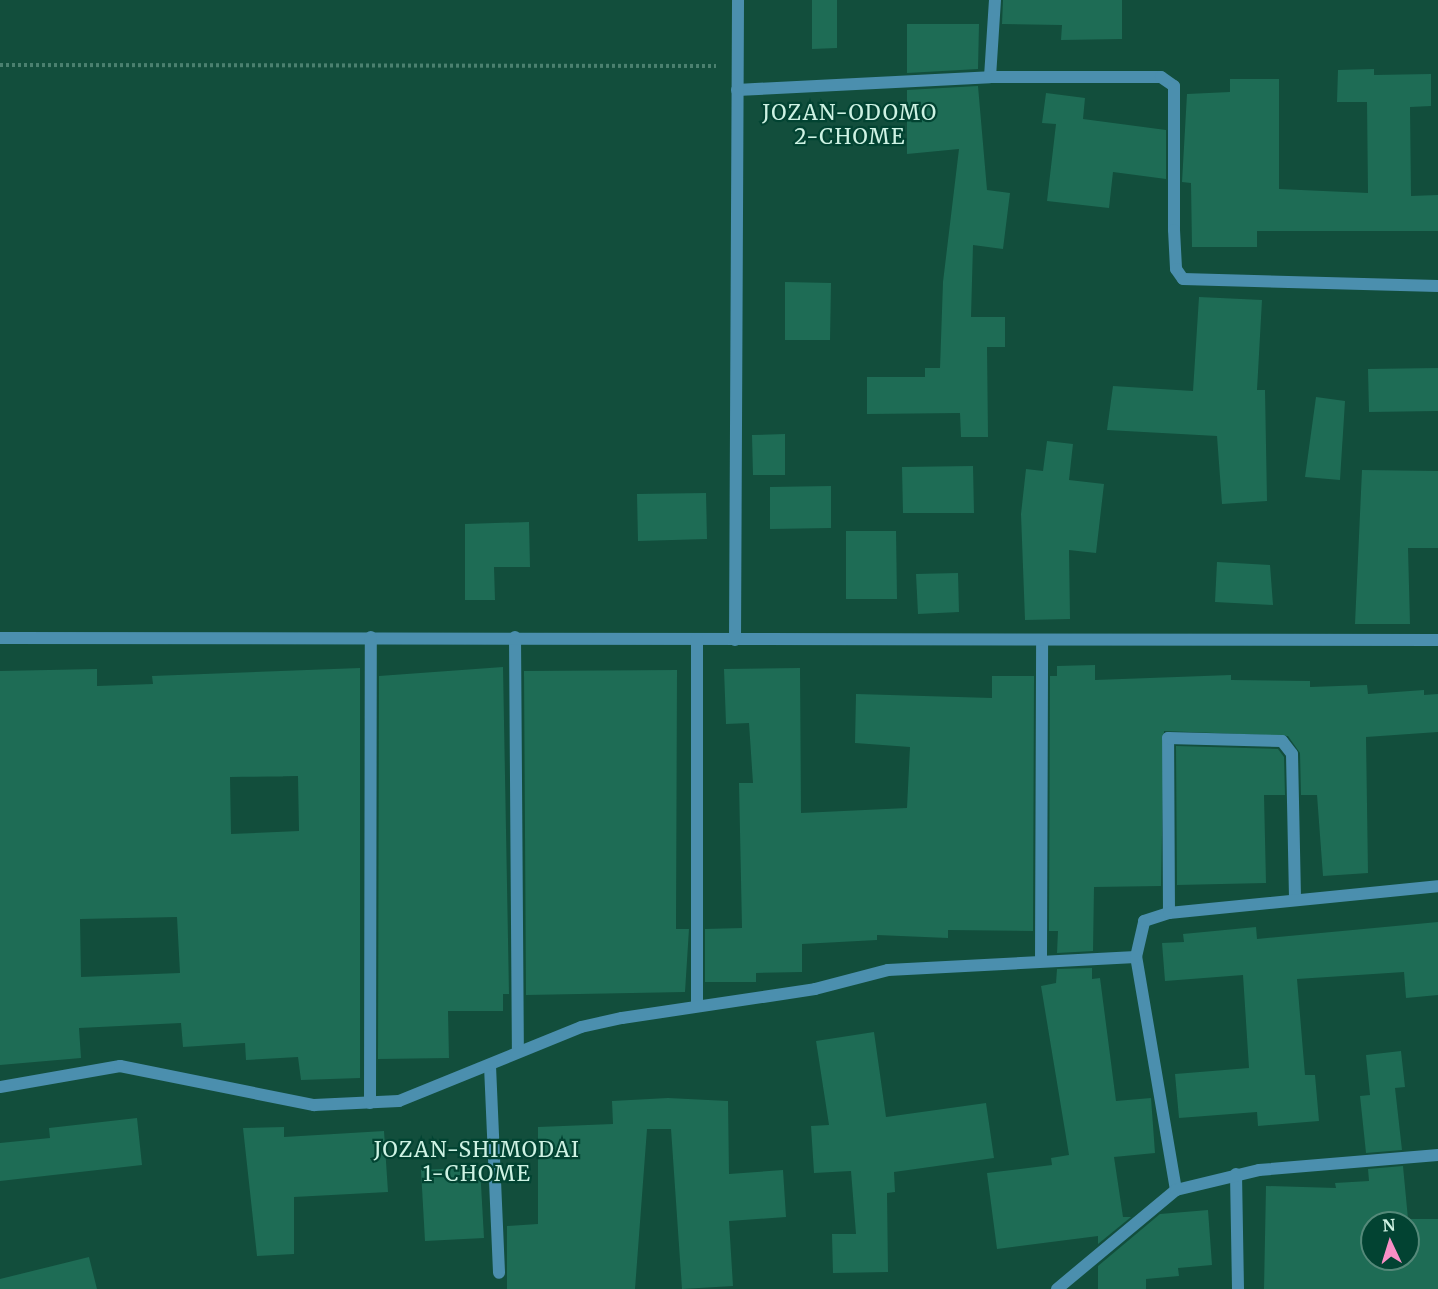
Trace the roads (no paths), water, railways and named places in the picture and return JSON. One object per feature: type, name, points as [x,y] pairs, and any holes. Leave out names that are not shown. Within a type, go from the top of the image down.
[{"type":"street","points":[[735,640],[738,0]]},
{"type":"street","points":[[990,77],[995,0]]},
{"type":"street","points":[[737,90],[990,77],[1161,77],[1174,86],[1173,230],[1176,269],[1184,279],[1438,286]]},
{"type":"street","points":[[370,1103],[371,637]]},
{"type":"street","points":[[515,637],[518,1053]]},
{"type":"street","points":[[0,638],[1438,640]]},
{"type":"street","points":[[697,639],[697,1004]]},
{"type":"street","points":[[1041,960],[1042,640]]},
{"type":"street","points":[[1168,913],[1167,738],[1282,741],[1292,754],[1295,899]]},
{"type":"street","points":[[1176,1190],[1136,957],[1144,921],[1168,913],[1438,886]]},
{"type":"street","points":[[0,1087],[120,1066],[314,1105],[399,1101],[490,1066],[582,1026],[697,1004],[814,989],[888,970],[1041,960],[1136,957]]},
{"type":"street","points":[[490,1066],[499,1273]]},
{"type":"street","points":[[1057,1289],[1176,1190],[1236,1174],[1438,1155]]},
{"type":"street","points":[[1236,1174],[1238,1289]]},
{"type":"district","name":"JOZAN-ODOMO 2-CHOME","points":[[850,125]]},
{"type":"district","name":"JOZAN-SHIMODAI 1-CHOME","points":[[477,1162]]}]
